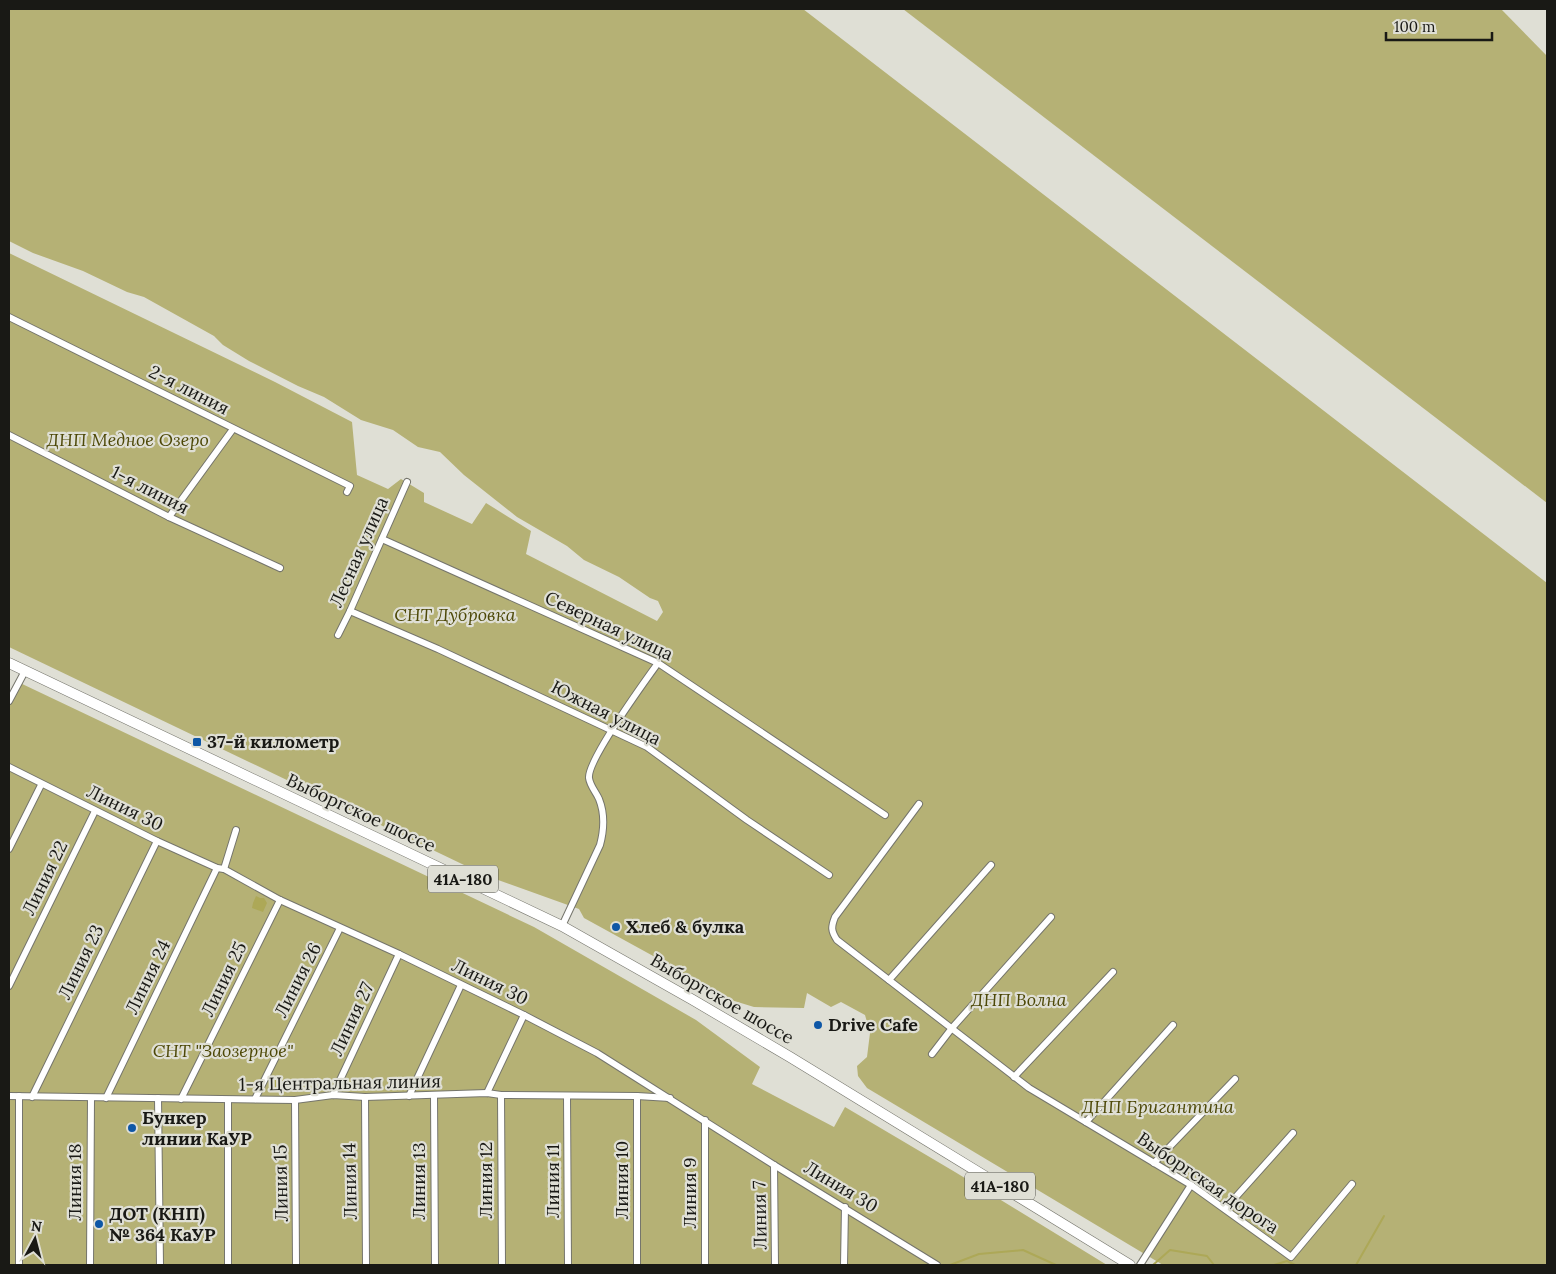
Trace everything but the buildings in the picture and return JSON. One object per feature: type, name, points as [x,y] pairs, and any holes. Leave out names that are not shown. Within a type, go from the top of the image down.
[{"type":"main road","name":"Выборгское шоссе","points":[[9,663],[562,926],[701,1005],[1130,1265]]},
{"type":"street","name":"2-я линия","points":[[9,317],[350,486],[347,492]]},
{"type":"street","points":[[169,517],[233,429]]},
{"type":"street","name":"1-я линия","points":[[9,435],[169,517],[280,568]]},
{"type":"street","name":"Лесная улица","points":[[338,634],[407,482]]},
{"type":"street","name":"Северная улица","points":[[382,539],[658,663],[884,815]]},
{"type":"street","name":"Южная улица","points":[[350,611],[438,649],[647,747],[748,820],[829,875]]},
{"type":"street","points":[[562,926],[600,845],[604,830],[604,820],[599,800],[589,778],[590,769],[612,730],[658,663]]},
{"type":"street","points":[[9,701],[25,671]]},
{"type":"street","name":"Линия 30","points":[[9,767],[41,785],[157,841],[220,868],[280,900],[399,954],[597,1053],[937,1265]]},
{"type":"street","points":[[9,849],[41,785]]},
{"type":"street","name":"Выборгская дорога","points":[[919,804],[836,917],[831,926],[832,933],[837,940],[1029,1088],[1191,1185],[1291,1256],[1352,1184]]},
{"type":"street","name":"Линия 22","points":[[9,986],[95,811]]},
{"type":"street","name":"Линия 24","points":[[106,1098],[220,868],[236,830]]},
{"type":"street","name":"Линия 23","points":[[32,1097],[157,841]]},
{"type":"street","points":[[889,980],[991,865]]},
{"type":"street","name":"Линия 25","points":[[181,1099],[280,900]]},
{"type":"street","points":[[932,1054],[952,1028],[1051,917]]},
{"type":"street","name":"Линия 26","points":[[255,1099],[340,928]]},
{"type":"street","name":"Линия 27","points":[[333,1096],[399,954]]},
{"type":"street","points":[[1014,1077],[1113,972]]},
{"type":"street","points":[[409,1096],[461,985]]},
{"type":"street","points":[[487,1093],[524,1015]]},
{"type":"street","points":[[1086,1122],[1173,1025]]},
{"type":"street","points":[[1154,1163],[1235,1079]]},
{"type":"street","name":"1-я Центральная линия","points":[[9,1096],[295,1100],[333,1096],[434,1096],[487,1093],[500,1095],[637,1096],[672,1099]]},
{"type":"street","name":"Линия 12","points":[[500,1095],[502,1265]]},
{"type":"street","points":[[19,1096],[19,1265]]},
{"type":"street","name":"Линия 13","points":[[434,1096],[434,1265]]},
{"type":"street","name":"Линия 11","points":[[567,1096],[568,1265]]},
{"type":"street","name":"Линия 10","points":[[637,1096],[637,1265]]},
{"type":"street","name":"Линия 14","points":[[364,1097],[366,1265]]},
{"type":"street","name":"Линия 18","points":[[90,1265],[91,1098]]},
{"type":"street","points":[[158,1098],[160,1265]]},
{"type":"street","points":[[228,1100],[228,1265]]},
{"type":"street","name":"Линия 15","points":[[295,1100],[296,1265]]},
{"type":"street","name":"Линия 9","points":[[705,1120],[705,1265]]},
{"type":"street","points":[[1225,1209],[1294,1133]]},
{"type":"street","name":"Линия 7","points":[[774,1164],[775,1265]]},
{"type":"street","points":[[1140,1265],[1191,1185]]},
{"type":"street","points":[[844,1265],[845,1207]]},
{"type":"green space","points":[[9,9],[803,9],[1547,583],[1547,1265],[1163,1265],[867,1088],[858,1076],[857,1066],[867,1057],[870,1033],[865,1015],[841,1002],[831,1007],[807,993],[804,1008],[754,1007],[718,996],[655,957],[584,918],[579,909],[487,876],[9,647],[9,253],[275,382],[352,422],[357,475],[388,489],[401,479],[424,493],[424,502],[472,524],[486,503],[531,531],[526,554],[657,621],[663,612],[658,601],[650,598],[619,577],[584,560],[567,546],[517,517],[464,475],[440,452],[418,447],[393,430],[361,420],[324,397],[249,361],[223,345],[214,336],[144,297],[127,292],[83,271],[33,253],[9,241]]},
{"type":"green space","points":[[903,9],[1501,9],[1547,56],[1547,503]]},
{"type":"green space","name":"СНТ \"Заозерное\"","points":[[18,682],[534,927],[696,1020],[760,1067],[752,1084],[834,1127],[845,1107],[1107,1265],[9,1265],[9,701]]},
{"type":"shaded area","points":[[256,896],[264,898],[267,903],[263,912],[252,908]]},
{"type":"shaded area","points":[[276,1077],[280,1077],[286,1083],[285,1091],[275,1091]]},
{"type":"waterway","points":[[1356,1265],[1384,1216]]},
{"type":"waterway","points":[[950,1265],[979,1254],[1023,1250],[1056,1265]]},
{"type":"waterway","points":[[1153,1265],[1170,1250],[1207,1256],[1214,1265]]},
{"type":"waterway","points":[[1274,1265],[1287,1261],[1295,1265]]},
{"type":"place","name":"37-й километр","points":[[197,742]]},
{"type":"place","name":"Хлеб & булка","points":[[616,927]]},
{"type":"place","name":"Drive Cafe","points":[[818,1025]]},
{"type":"place","name":"Бункер линии КаУР","points":[[132,1128]]},
{"type":"place","name":"ДОТ (КНП) № 364 КаУР","points":[[99,1224]]},
{"type":"park label","name":"ДНП Медное Озеро","points":[[128,440]]},
{"type":"park label","name":"СНТ Дубровка","points":[[455,615]]},
{"type":"park label","name":"ДНП Волна","points":[[1019,1000]]},
{"type":"park label","name":"ДНП Бригантина","points":[[1158,1107]]}]
